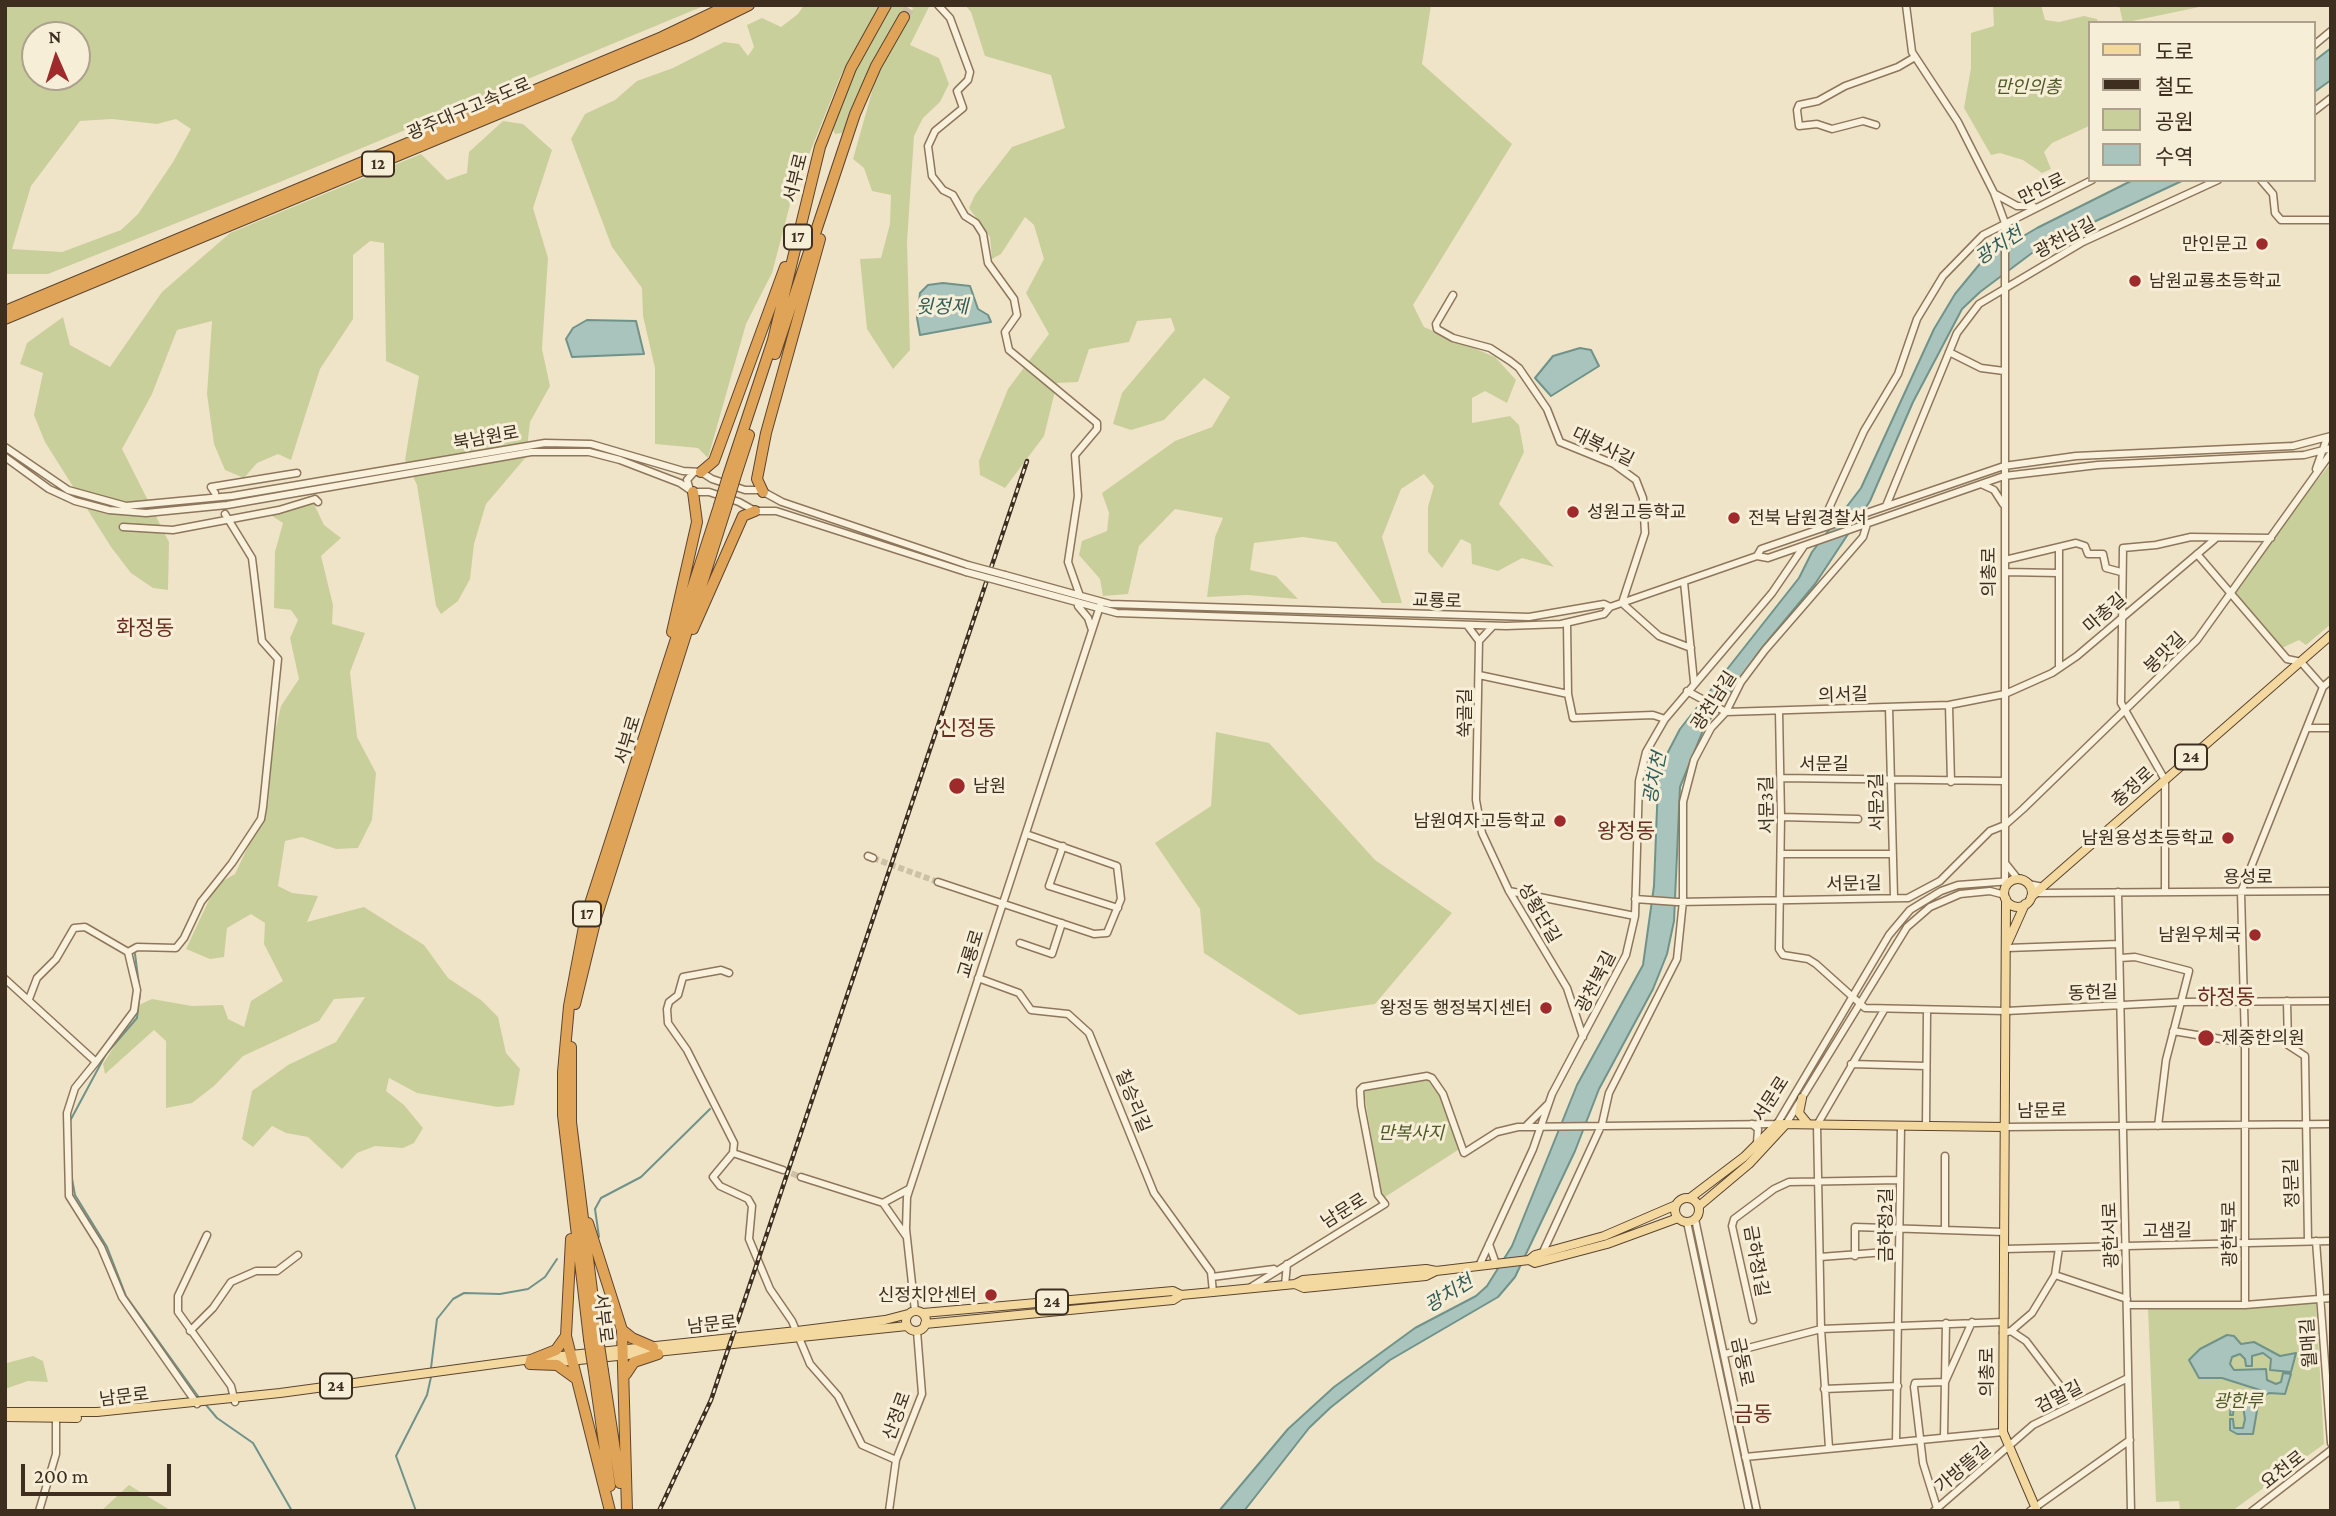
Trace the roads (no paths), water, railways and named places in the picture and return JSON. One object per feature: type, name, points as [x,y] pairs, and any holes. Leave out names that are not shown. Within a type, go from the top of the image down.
[{"type":"highway","name":"광주대구고속도로","points":[[5,311],[662,37],[729,5]]},
{"type":"highway","name":"광주대구고속도로","points":[[5,320],[688,35],[749,5]]},
{"type":"highway","name":"서부로","points":[[732,477],[773,340],[810,183],[841,89],[886,5]]},
{"type":"highway","name":"서부로","points":[[612,1511],[562,1072],[569,1006],[586,916],[653,723],[722,507],[855,114],[876,66],[904,17]]},
{"type":"highway","points":[[764,493],[757,479],[766,433],[855,114]]},
{"type":"highway","points":[[698,472],[714,461],[784,272],[801,204],[810,183]]},
{"type":"highway","points":[[653,723],[697,522],[692,491]]},
{"type":"highway","points":[[653,723],[743,516],[759,510]]},
{"type":"highway","points":[[572,1171],[622,1330],[626,1511]]},
{"type":"highway","points":[[572,1171],[572,1248],[566,1336],[612,1511]]},
{"type":"highway","points":[[622,1330],[656,1350]]},
{"type":"highway","points":[[527,1362],[556,1350],[566,1336]]},
{"type":"highway","points":[[625,1375],[634,1362],[656,1350]]},
{"type":"highway","points":[[527,1362],[557,1365],[575,1378]]},
{"type":"highway","name":"서부로","points":[[598,1371],[626,1511]]},
{"type":"main road","name":"충정로","points":[[2034,895],[2331,635]]},
{"type":"main road","points":[[2013,886],[2053,879]]},
{"type":"main road","points":[[2013,886],[2013,905],[2034,895]]},
{"type":"main road","points":[[2013,886],[2034,895]]},
{"type":"main road","name":"의총로","points":[[2013,886],[2006,946],[2003,1322],[2007,1332],[2003,1432],[2007,1448],[2034,1509]]},
{"type":"main road","name":"24","points":[[2006,946],[2034,895]]},
{"type":"main road","points":[[1802,1098],[1799,1113],[1813,1125]]},
{"type":"main road","name":"남문로","points":[[1781,1124],[2005,1127]]},
{"type":"main road","name":"서문로","points":[[1690,1198],[1781,1124]]},
{"type":"main road","name":"서문로","points":[[1699,1206],[1749,1164],[1781,1124]]},
{"type":"main road","points":[[1606,1240],[1676,1205],[1682,1199],[1690,1198],[1699,1206]]},
{"type":"main road","points":[[1676,1205],[1678,1218]]},
{"type":"main road","name":"금동로","points":[[1691,1221],[1699,1206]]},
{"type":"main road","points":[[1529,1260],[1542,1254],[1606,1240],[1678,1218],[1691,1221]]},
{"type":"main road","name":"남문로","points":[[799,1334],[915,1313],[981,1314],[1173,1300],[1181,1295],[1295,1284],[1304,1288],[1426,1276],[1436,1271],[1529,1260],[1535,1262],[1606,1240]]},
{"type":"main road","points":[[915,1313],[925,1324],[917,1331],[907,1326],[915,1313]]},
{"type":"main road","name":"남문로","points":[[925,1324],[981,1314]]},
{"type":"main road","name":"남문로","points":[[5,1417],[56,1417],[234,1399],[527,1362],[799,1334],[907,1326]]},
{"type":"main road","name":"남문로","points":[[5,1412],[56,1417]]},
{"type":"street","points":[[938,5],[950,18],[970,72],[968,80],[957,91],[963,108],[935,131],[928,146],[932,176],[943,190],[953,195],[965,216],[976,223],[983,234],[988,262],[1014,299],[1017,315],[1005,332],[1009,350],[1097,423],[1075,455],[1078,496],[1068,562],[1080,596]]},
{"type":"street","points":[[1906,5],[1912,52],[1958,122],[1994,193],[2005,223]]},
{"type":"street","points":[[2315,44],[2331,31]]},
{"type":"street","points":[[1876,125],[1863,121],[1832,129],[1817,124],[1799,126],[1797,110],[1799,106],[1818,101],[1915,57]]},
{"type":"street","points":[[2315,110],[2331,97]]},
{"type":"street","name":"만인로","points":[[1820,528],[1864,430],[1898,374],[1917,319],[1933,291],[1973,243],[2005,223],[2088,182]]},
{"type":"street","name":"광천남길","points":[[1886,506],[1949,352],[1967,317],[1979,304],[2005,284],[2083,242],[2214,182]]},
{"type":"street","points":[[2263,182],[2273,194],[2275,213],[2281,220],[2331,220]]},
{"type":"street","points":[[1994,193],[2017,206],[2039,205]]},
{"type":"street","name":"의총로","points":[[2005,223],[2004,780],[2005,862],[2013,886]]},
{"type":"street","name":"대복사길","points":[[1453,295],[1436,324],[1437,329],[1452,338],[1490,348],[1510,360],[1519,368],[1547,409],[1560,442],[1614,464],[1636,480],[1643,498],[1645,533],[1634,558],[1622,603]]},
{"type":"street","points":[[1949,352],[1981,368],[2004,370]]},
{"type":"street","name":"붕맛길","points":[[2004,466],[2076,456],[2293,446],[2329,437]]},
{"type":"street","name":"붕맛길","points":[[2315,474],[2329,437]]},
{"type":"street","name":"북남원로","points":[[5,447],[68,490],[126,506],[165,505],[267,490],[561,442],[591,444],[698,472],[745,490],[764,493],[967,568]]},
{"type":"street","name":"북남원로","points":[[5,457],[48,489],[75,501],[109,510],[146,513],[281,496],[554,450],[589,452],[620,460],[692,491],[719,495],[759,510],[855,534],[967,568]]},
{"type":"street","name":"붕맛길","points":[[2004,476],[2098,465],[2304,455],[2331,450]]},
{"type":"street","name":"붕맛길","points":[[2005,825],[2197,640],[2331,450]]},
{"type":"street","points":[[2304,455],[2315,474]]},
{"type":"street","name":"교룡로","points":[[1757,556],[1761,549],[2004,466]]},
{"type":"street","points":[[692,491],[687,480],[698,472]]},
{"type":"street","points":[[215,493],[211,487],[297,474]]},
{"type":"street","name":"교룡로","points":[[1099,611],[1493,626],[1567,623],[1604,614],[1610,607],[1757,556],[1768,558],[2004,476]]},
{"type":"street","points":[[264,477],[267,490]]},
{"type":"street","points":[[1982,484],[1998,493],[2004,509]]},
{"type":"street","points":[[759,510],[766,504],[764,493]]},
{"type":"street","points":[[281,496],[285,506]]},
{"type":"street","points":[[123,527],[160,531],[316,499],[318,502]]},
{"type":"street","points":[[128,952],[137,947],[176,948],[184,939],[201,902],[232,863],[261,819],[278,659],[262,641],[252,558],[227,516]]},
{"type":"street","name":"광천남길","points":[[1542,1254],[1543,1246],[1598,1124],[1609,1093],[1675,964],[1686,786],[1702,745],[1741,682],[1765,650],[1863,537],[1867,524]]},
{"type":"street","points":[[2165,892],[2165,780],[2124,713],[2121,703],[2123,548],[2156,545],[2191,537],[2271,538]]},
{"type":"street","name":"마총길","points":[[2005,694],[2059,668],[2077,656],[2215,539]]},
{"type":"street","points":[[2005,560],[2082,544],[2088,554],[2105,556],[2106,568],[2121,572]]},
{"type":"street","name":"광천북길","points":[[1479,1266],[1548,1104],[1626,955],[1635,916],[1639,781],[1646,752],[1665,719],[1691,693],[1694,682],[1785,574],[1804,545]]},
{"type":"street","points":[[2059,547],[2059,668]]},
{"type":"street","points":[[1785,574],[1787,551]]},
{"type":"street","points":[[2197,554],[2287,659],[2301,663],[2323,687]]},
{"type":"street","points":[[967,568],[1099,611]]},
{"type":"street","points":[[2005,572],[2059,573]]},
{"type":"street","points":[[1004,579],[1101,603]]},
{"type":"street","points":[[1684,582],[1694,682]]},
{"type":"street","name":"교룡로","points":[[915,1313],[906,1213],[910,1188],[1101,603],[1529,617],[1604,604],[1610,607]]},
{"type":"street","points":[[1622,603],[1659,636],[1692,648]]},
{"type":"street","points":[[1075,604],[1088,618],[1092,631]]},
{"type":"street","points":[[1567,623],[1568,694],[1573,718],[1653,715],[1665,719]]},
{"type":"street","points":[[1467,625],[1479,641],[1479,675]]},
{"type":"street","points":[[1479,641],[1493,626]]},
{"type":"street","name":"쑥골길","points":[[1476,800],[1479,675],[1568,694]]},
{"type":"street","name":"광한북로","points":[[2245,1305],[2246,1126],[2241,891],[2323,687],[2331,680]]},
{"type":"street","points":[[1691,693],[1724,712]]},
{"type":"street","name":"의서길","points":[[1724,712],[1949,705],[2005,694]]},
{"type":"street","points":[[1949,705],[1951,782]]},
{"type":"street","name":"서문2길","points":[[1889,708],[1892,854],[1897,897]]},
{"type":"street","name":"서문3길","points":[[1779,711],[1781,900]]},
{"type":"street","points":[[2306,728],[2331,728]]},
{"type":"street","name":"서문길","points":[[1781,778],[1951,782],[2004,780]]},
{"type":"street","name":"성황단길","points":[[1476,800],[1486,845],[1509,891],[1567,988],[1583,1037]]},
{"type":"street","points":[[1781,817],[1858,819]]},
{"type":"street","name":"서문1길","points":[[1635,899],[1680,902],[1897,897],[1919,894],[1939,882],[1990,831],[2005,825]]},
{"type":"street","points":[[937,882],[1103,935],[1110,930],[1121,899],[1117,866],[1026,834]]},
{"type":"street","points":[[1063,846],[1049,886],[1118,908]]},
{"type":"street","points":[[1781,854],[1892,854]]},
{"type":"street","points":[[1990,882],[2003,870],[2005,862]]},
{"type":"street","points":[[2005,862],[2013,886]]},
{"type":"street","points":[[1939,882],[1962,885],[1967,893]]},
{"type":"street","name":"서문로","points":[[1781,1124],[1889,935],[1910,910],[1941,891],[1962,885],[1990,882],[2013,886]]},
{"type":"street","name":"서문로","points":[[1781,1124],[1802,1098],[1897,940],[1917,916],[1944,899],[2013,886]]},
{"type":"street","points":[[1509,891],[1635,916]]},
{"type":"street","name":"용성로","points":[[2034,895],[2062,891],[2331,891]]},
{"type":"street","name":"광한서로","points":[[2118,892],[2131,1511]]},
{"type":"street","points":[[1897,897],[1910,910]]},
{"type":"street","points":[[1781,900],[1780,953],[1808,959],[1853,995],[1859,1004],[1871,1010],[2006,1011]]},
{"type":"street","points":[[1020,943],[1052,954],[1062,923]]},
{"type":"street","points":[[29,999],[37,978],[56,959],[74,929],[85,927],[128,952],[136,990],[134,1011],[75,1088],[67,1113],[69,1196],[101,1247],[122,1297],[201,1401]]},
{"type":"street","points":[[2006,946],[2119,944]]},
{"type":"street","points":[[2120,958],[2135,957],[2189,971],[2166,1059],[2158,1126]]},
{"type":"street","points":[[729,973],[721,970],[683,977],[678,995],[668,1005],[667,1015],[670,1026],[687,1050],[692,1065],[724,1119],[734,1143],[733,1153],[713,1177],[720,1186],[748,1199],[752,1206],[749,1240],[770,1289],[799,1334],[810,1364],[838,1396],[862,1445],[896,1460]]},
{"type":"street","name":"칠승리길","points":[[978,978],[1019,993],[1031,1010],[1068,1014],[1089,1033],[1154,1193],[1211,1272],[1213,1292]]},
{"type":"street","points":[[5,979],[96,1062]]},
{"type":"street","name":"정문길","points":[[2287,1001],[2288,1045],[2305,1056],[2308,1092],[2304,1125],[2312,1241]]},
{"type":"street","name":"동헌길","points":[[2006,1011],[2181,1002],[2331,1001]]},
{"type":"street","points":[[1829,1448],[1821,1329],[1818,1180],[1813,1125],[1884,1010]]},
{"type":"street","points":[[1926,1126],[1927,1011]]},
{"type":"street","points":[[2174,1031],[2245,1044]]},
{"type":"street","points":[[1851,1065],[1926,1066]]},
{"type":"street","name":"남문로","points":[[1248,1289],[1385,1204],[1378,1195],[1361,1106],[1360,1090],[1363,1087],[1427,1076],[1432,1079],[1443,1094],[1464,1153],[1502,1130],[1526,1126]]},
{"type":"street","points":[[1526,1126],[1548,1104]]},
{"type":"street","points":[[1752,1124],[1759,1134],[1756,1146]]},
{"type":"street","name":"남문로","points":[[1541,1125],[1781,1124]]},
{"type":"street","name":"남문로","points":[[2005,1127],[2331,1124]]},
{"type":"street","points":[[1526,1126],[1541,1125]]},
{"type":"street","name":"금하정2길","points":[[1896,1442],[1901,1126]]},
{"type":"street","points":[[733,1153],[783,1170]]},
{"type":"street","points":[[1945,1156],[1945,1229]]},
{"type":"street","points":[[802,1177],[883,1203],[907,1238]]},
{"type":"street","name":"금하정1길","points":[[1753,1320],[1732,1226],[1734,1219],[1774,1189],[1789,1182],[1900,1180]]},
{"type":"street","points":[[883,1203],[910,1188]]},
{"type":"street","name":"금동로","points":[[1691,1221],[1725,1354],[1757,1511]]},
{"type":"street","name":"금동로","points":[[1691,1221],[1749,1511]]},
{"type":"street","points":[[1855,1256],[1855,1227],[2004,1232]]},
{"type":"street","points":[[207,1235],[178,1296],[178,1312],[231,1386],[234,1399]]},
{"type":"street","name":"월매길","points":[[2312,1241],[2320,1299],[2331,1443]]},
{"type":"street","name":"고샘길","points":[[2004,1249],[2331,1241]]},
{"type":"street","points":[[1489,1242],[1497,1264]]},
{"type":"street","points":[[2059,1248],[2055,1275],[2032,1313],[2007,1332],[2032,1349],[2074,1404]]},
{"type":"street","points":[[1820,1257],[1899,1251]]},
{"type":"street","points":[[190,1331],[213,1308],[231,1282],[256,1271],[277,1271],[298,1255]]},
{"type":"street","points":[[1285,1285],[1287,1264]]},
{"type":"street","points":[[1212,1278],[1279,1268]]},
{"type":"street","points":[[2055,1275],[2127,1302],[2245,1305],[2331,1298]]},
{"type":"street","points":[[1945,1382],[1972,1322]]},
{"type":"street","points":[[1725,1354],[1821,1329],[2003,1322]]},
{"type":"street","points":[[1944,1437],[1946,1323]]},
{"type":"street","name":"산정로","points":[[889,1511],[896,1460],[922,1394],[917,1331]]},
{"type":"street","name":"검멀길","points":[[2007,1448],[2033,1425],[2128,1378]]},
{"type":"street","points":[[1919,1440],[1915,1383],[1945,1382]]},
{"type":"street","points":[[1824,1390],[1898,1386]]},
{"type":"street","points":[[39,1511],[56,1454],[56,1417]]},
{"type":"street","points":[[1745,1457],[2003,1432]]},
{"type":"street","name":"가방뜰길","points":[[1919,1440],[1935,1509],[2007,1448]]},
{"type":"street","name":"의총로","points":[[2034,1509],[2130,1440]]},
{"type":"street","name":"요천로","points":[[2252,1511],[2331,1450]]},
{"type":"water","points":[[2331,48],[2331,80],[2315,92],[2315,60]]},
{"type":"water","points":[[2129,182],[2180,182],[2040,247],[1980,292],[1962,309],[1913,402],[1870,501],[1815,584],[1761,649],[1704,728],[1680,787],[1674,921],[1667,954],[1653,989],[1599,1089],[1575,1151],[1515,1277],[1498,1297],[1390,1360],[1330,1408],[1309,1428],[1244,1511],[1219,1511],[1288,1429],[1334,1387],[1415,1328],[1476,1296],[1487,1286],[1512,1246],[1577,1085],[1643,965],[1654,886],[1658,783],[1668,752],[1680,729],[1799,578],[1812,552],[1861,488],[1934,329],[1955,294],[1983,260],[2037,228]]},
{"type":"water","name":"윗정제","points":[[943,283],[970,286],[978,309],[988,315],[991,322],[920,335],[917,318],[920,293],[928,285]]},
{"type":"water","points":[[587,320],[636,321],[644,354],[572,357],[566,339],[573,328]]},
{"type":"water","points":[[1580,348],[1591,350],[1599,366],[1551,396],[1535,378],[1553,356]]},
{"type":"water","points":[[2227,1335],[2234,1336],[2241,1344],[2254,1342],[2280,1356],[2296,1353],[2291,1372],[2270,1370],[2271,1359],[2263,1353],[2252,1356],[2252,1366],[2246,1366],[2245,1359],[2240,1354],[2232,1357],[2230,1364],[2234,1370],[2266,1369],[2267,1380],[2276,1384],[2281,1382],[2283,1373],[2291,1374],[2285,1394],[2269,1393],[2259,1399],[2253,1434],[2237,1434],[2230,1430],[2230,1419],[2233,1419],[2234,1428],[2243,1428],[2245,1419],[2243,1406],[2234,1406],[2233,1415],[2230,1415],[2231,1404],[2252,1400],[2263,1391],[2222,1378],[2199,1378],[2189,1360],[2200,1349]]},
{"type":"waterway","points":[[70,1121],[106,1054],[137,1018],[140,993],[135,954]]},
{"type":"waterway","points":[[599,1237],[595,1209],[601,1198],[641,1177],[710,1109]]},
{"type":"waterway","points":[[72,1179],[75,1195],[107,1247],[126,1296],[200,1399]]},
{"type":"waterway","points":[[431,1368],[437,1319],[453,1299],[464,1293],[500,1294],[528,1289],[545,1277],[557,1259]]},
{"type":"waterway","points":[[416,1511],[396,1456],[427,1395],[431,1377]]},
{"type":"waterway","points":[[206,1405],[217,1418],[253,1443],[292,1511]]},
{"type":"tunnel","points":[[904,17],[912,5]]},
{"type":"tunnel","points":[[873,858],[938,882]]},
{"type":"tunnel","points":[[783,1170],[801,1177]]},
{"type":"railway","points":[[659,1511],[711,1400],[1027,461]]},
{"type":"place","name":"만인문고","points":[[2262,244]]},
{"type":"place","name":"남원교룡초등학교","points":[[2135,281]]},
{"type":"place","name":"성원고등학교","points":[[1573,512]]},
{"type":"place","name":"전북 남원경찰서","points":[[1734,518]]},
{"type":"place","name":"남원","points":[[957,786]]},
{"type":"place","name":"남원여자고등학교","points":[[1560,821]]},
{"type":"place","name":"남원용성초등학교","points":[[2228,838]]},
{"type":"place","name":"남원우체국","points":[[2255,935]]},
{"type":"place","name":"왕정동 행정복지센터","points":[[1546,1008]]},
{"type":"place","name":"제중한의원","points":[[2206,1038]]},
{"type":"place","name":"신정치안센터","points":[[991,1295]]},
{"type":"district","name":"화정동","points":[[145,629]]},
{"type":"district","name":"신정동","points":[[967,729]]},
{"type":"district","name":"왕정동","points":[[1626,832]]},
{"type":"district","name":"하정동","points":[[2226,998]]},
{"type":"district","name":"금동","points":[[1753,1415]]},
{"type":"park label","name":"만인의총","points":[[2028,87]]},
{"type":"park label","name":"만복사지","points":[[1411,1133]]},
{"type":"park label","name":"광한루","points":[[2238,1401]]},
{"type":"water label","name":"광치천","points":[[1999,246]]},
{"type":"water label","name":"광치천","points":[[1655,778]]},
{"type":"water label","name":"광치천","points":[[1449,1294]]}]
